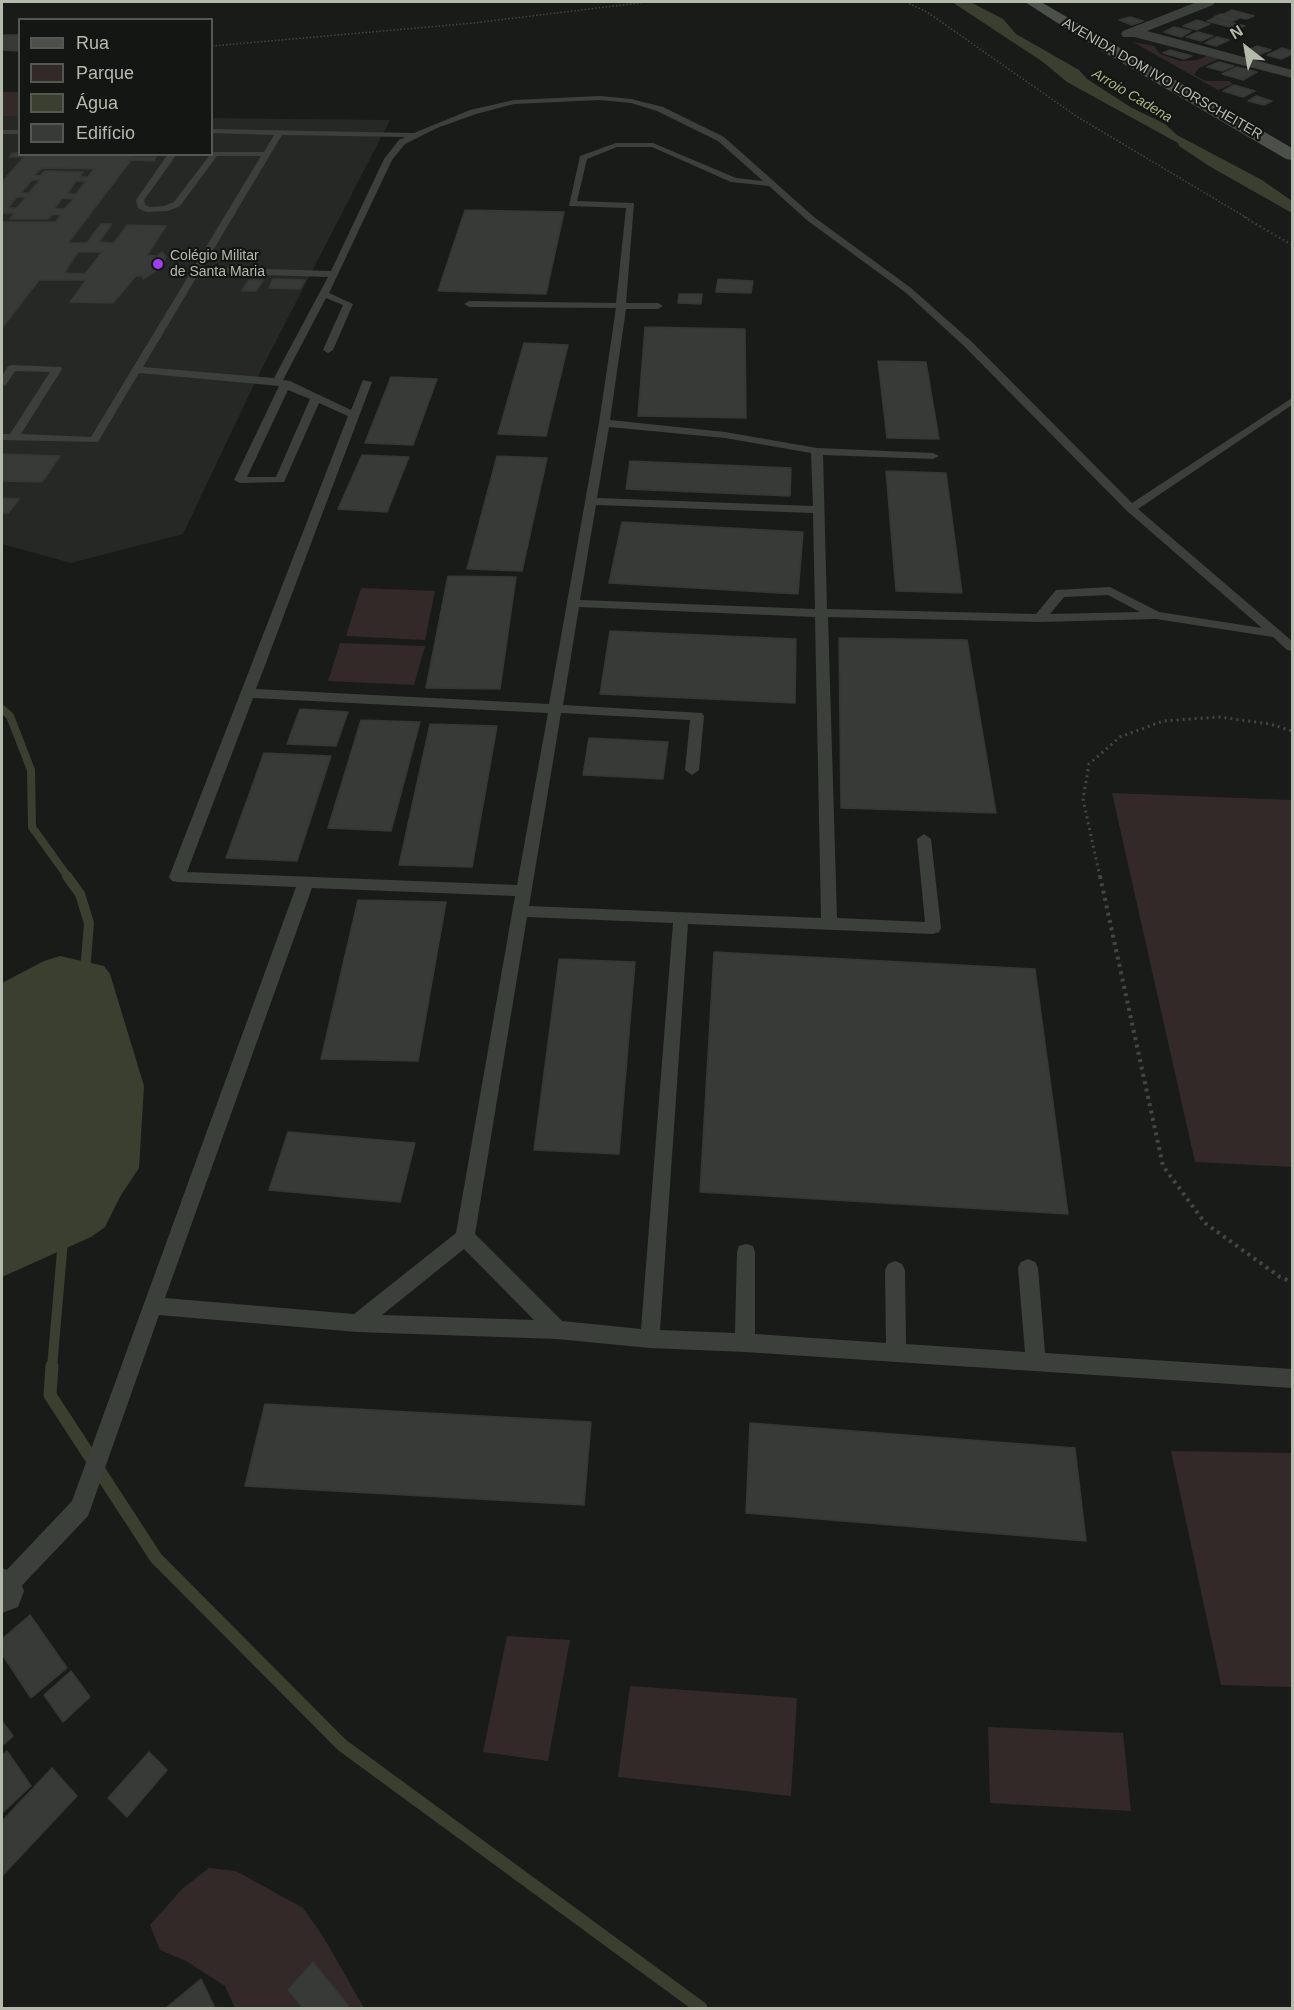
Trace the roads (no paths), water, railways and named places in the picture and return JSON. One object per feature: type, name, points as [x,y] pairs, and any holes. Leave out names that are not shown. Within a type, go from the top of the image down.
[{"type":"main road","name":"AVENIDA DOM IVO LORSCHEITER","points":[[1032,2],[1100,45],[1293,155]]},
{"type":"main road","name":"AVENIDA DOM IVO LORSCHEITER","points":[[1055,2],[1115,39],[1293,138]]},
{"type":"street","points":[[1115,39],[1208,2]]},
{"type":"street","points":[[1133,32],[1293,74]]},
{"type":"lane","points":[[316,398],[280,480],[240,480],[281,382],[323,294],[388,159],[402,142],[413,135],[473,112],[514,102],[573,98],[631,101],[660,109],[721,139],[811,219],[908,290],[968,344],[1131,509],[1293,647]]},
{"type":"lane","points":[[3,130],[18,127]]},
{"type":"lane","points":[[3,130],[18,132]]},
{"type":"lane","points":[[213,131],[402,142]]},
{"type":"lane","points":[[213,137],[413,135]]},
{"type":"lane","points":[[8,437],[94,440],[277,136]]},
{"type":"lane","points":[[357,1323],[465,1237],[604,423],[621,306],[631,205],[572,204],[583,158],[616,145],[653,145],[734,180],[769,183]]},
{"type":"lane","points":[[213,148],[268,151]]},
{"type":"lane","points":[[172,156],[140,200],[141,206],[149,210],[165,209],[177,204],[215,154],[268,151]]},
{"type":"lane","points":[[202,260],[339,264]]},
{"type":"lane","points":[[196,270],[333,274]]},
{"type":"lane","points":[[323,294],[348,304],[328,350]]},
{"type":"lane","points":[[469,304],[658,306]]},
{"type":"lane","points":[[2,383],[12,368],[57,369],[8,437]]},
{"type":"lane","points":[[136,370],[281,382],[354,415]]},
{"type":"lane","points":[[367,382],[177,877],[523,891]]},
{"type":"lane","points":[[1131,509],[1293,402]]},
{"type":"lane","points":[[604,423],[725,435],[817,451],[933,456]]},
{"type":"lane","points":[[817,451],[828,924]]},
{"type":"lane","points":[[590,501],[818,510]]},
{"type":"lane","points":[[1040,618],[1060,593],[1110,591],[1156,615]]},
{"type":"lane","points":[[573,603],[821,613],[1040,618],[1156,615],[1278,634]]},
{"type":"lane","points":[[248,693],[697,716],[692,770]]},
{"type":"lane","points":[[519,911],[933,928],[924,839]]},
{"type":"lane","points":[[2,1591],[80,1508],[306,882]]},
{"type":"lane","points":[[650,1339],[681,918]]},
{"type":"lane","points":[[465,1237],[557,1330]]},
{"type":"lane","points":[[745,1342],[746,1252]]},
{"type":"lane","points":[[1028,1268],[1036,1363]]},
{"type":"lane","points":[[895,1270],[896,1353]]},
{"type":"lane","points":[[153,1306],[357,1323],[557,1330],[650,1339],[745,1342],[1036,1363],[1293,1378]]},
{"type":"water","name":"Arroio Cadena","points":[[952,2],[970,2],[1003,19],[1016,34],[1079,70],[1087,79],[1132,108],[1165,124],[1177,135],[1262,180],[1292,201],[1292,213],[1209,166],[1179,146],[1178,143],[1067,82],[1043,62]]},
{"type":"water","points":[[60,956],[104,966],[110,974],[144,1086],[139,1168],[121,1195],[105,1227],[91,1237],[2,1277],[2,983],[44,961]]},
{"type":"waterway","points":[[2,709],[10,716],[31,770],[32,827],[68,877]]},
{"type":"waterway","points":[[67,876],[80,894],[89,923],[85,972]]},
{"type":"waterway","points":[[52,1368],[63,1240]]},
{"type":"waterway","points":[[52,1366],[50,1395],[156,1558],[342,1745],[701,2008]]},
{"type":"place","name":"Colégio Militar de Santa Maria","points":[[158,264]]}]
